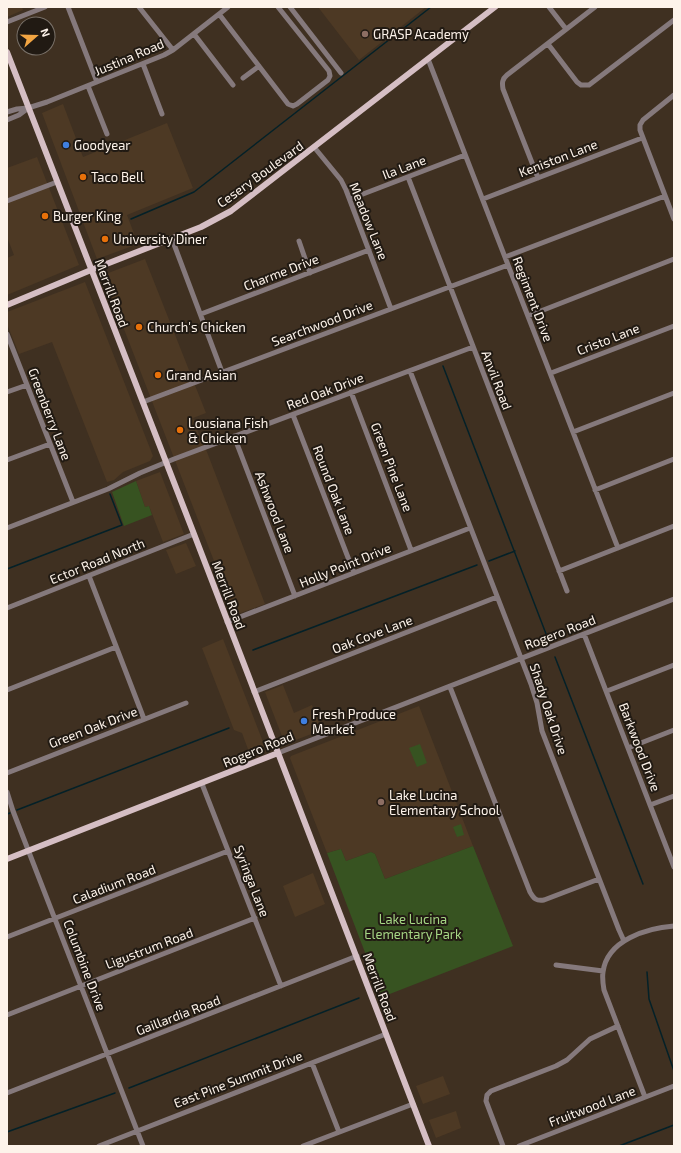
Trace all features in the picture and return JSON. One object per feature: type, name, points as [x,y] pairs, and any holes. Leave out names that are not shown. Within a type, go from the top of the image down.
[{"type":"main road","name":"Cesery Boulevard","points":[[7,305],[201,227],[231,211],[495,7]]},
{"type":"main road","name":"Merrill Road","points":[[7,52],[357,956],[429,1146]]},
{"type":"main road","name":"Rogero Road","points":[[7,859],[278,753]]},
{"type":"street","points":[[7,22],[45,7]]},
{"type":"street","points":[[68,7],[97,82]]},
{"type":"street","points":[[139,7],[173,50]]},
{"type":"street","name":"Justina Road","points":[[28,108],[88,86],[164,55],[173,50],[228,7]]},
{"type":"street","points":[[219,14],[288,104],[293,106],[328,80],[330,76],[329,71],[278,7]]},
{"type":"street","points":[[290,7],[341,73]]},
{"type":"street","points":[[549,7],[566,29]]},
{"type":"street","points":[[538,178],[503,89],[502,81],[507,75],[595,7]]},
{"type":"street","points":[[548,44],[577,82],[585,86],[593,83],[674,20]]},
{"type":"street","points":[[194,34],[233,85]]},
{"type":"street","name":"Regiment Drive","points":[[428,59],[618,548]]},
{"type":"street","points":[[143,64],[162,114]]},
{"type":"street","points":[[243,78],[258,66]]},
{"type":"street","points":[[88,86],[107,134]]},
{"type":"street","points":[[674,95],[642,120],[640,125],[642,138],[674,219]]},
{"type":"street","points":[[7,112],[28,108]]},
{"type":"street","points":[[7,120],[19,115],[28,108]]},
{"type":"street","name":"Keniston Lane","points":[[483,199],[642,138]]},
{"type":"street","name":"Meadow Lane","points":[[314,147],[341,180],[350,199],[391,309]]},
{"type":"street","name":"Ila Lane","points":[[350,199],[465,155]]},
{"type":"street","name":"Anvil Road","points":[[408,177],[567,591]]},
{"type":"street","points":[[7,201],[57,182]]},
{"type":"street","points":[[505,257],[665,196]]},
{"type":"street","points":[[172,239],[222,372]]},
{"type":"street","points":[[299,241],[310,273]]},
{"type":"street","name":"Charme Drive","points":[[200,314],[369,250]]},
{"type":"street","points":[[528,316],[674,259]]},
{"type":"street","name":"Searchwood Drive","points":[[143,402],[508,265]]},
{"type":"street","name":"Cristo Lane","points":[[551,373],[674,326]]},
{"type":"street","name":"Greenberry Lane","points":[[7,334],[73,502]]},
{"type":"street","name":"Red Oak Drive","points":[[7,528],[108,489],[166,462],[473,347]]},
{"type":"street","name":"Shady Oak Drive","points":[[410,371],[521,659],[537,703],[542,731],[624,940]]},
{"type":"street","points":[[7,392],[27,384]]},
{"type":"street","name":"Green Pine Lane","points":[[351,392],[412,550]]},
{"type":"street","points":[[573,432],[674,393]]},
{"type":"street","name":"Round Oak Lane","points":[[293,414],[354,573]]},
{"type":"street","name":"Ashwood Lane","points":[[234,436],[295,596]]},
{"type":"street","points":[[7,460],[50,444]]},
{"type":"street","points":[[595,490],[674,460]]},
{"type":"street","points":[[559,571],[674,526]]},
{"type":"street","name":"Holly Point Drive","points":[[227,622],[470,528]]},
{"type":"street","name":"Ector Road North","points":[[7,608],[194,534]]},
{"type":"street","points":[[90,576],[144,719]]},
{"type":"street","name":"Oak Cove Lane","points":[[254,692],[497,597]]},
{"type":"street","name":"Rogero Road","points":[[278,753],[674,599]]},
{"type":"street","name":"Barkwood Drive","points":[[584,634],[673,864]]},
{"type":"street","points":[[7,690],[116,647]]},
{"type":"street","points":[[606,691],[674,665]]},
{"type":"street","points":[[450,687],[530,892],[534,898],[538,901],[544,900],[599,879]]},
{"type":"street","name":"Green Oak Drive","points":[[7,773],[186,703]]},
{"type":"street","points":[[628,748],[674,730]]},
{"type":"street","name":"Syringa Lane","points":[[202,784],[281,986]]},
{"type":"street","name":"Columbine Drive","points":[[7,792],[28,851],[143,1146]]},
{"type":"street","points":[[650,805],[674,796]]},
{"type":"street","name":"Caladium Road","points":[[7,937],[228,851]]},
{"type":"street","name":"Ligustrum Road","points":[[7,1015],[255,918]]},
{"type":"street","points":[[645,1097],[604,990],[603,972],[605,963],[614,949],[624,940],[654,929],[674,926]]},
{"type":"street","name":"Gaillardia Road","points":[[7,1093],[357,956]]},
{"type":"street","points":[[556,965],[603,972]]},
{"type":"street","points":[[503,1146],[486,1101],[487,1095],[491,1091],[556,1066],[567,1060],[590,1039],[618,1026]]},
{"type":"street","name":"East Pine Summit Drive","points":[[99,1146],[386,1034]]},
{"type":"street","points":[[312,1063],[339,1132]]},
{"type":"street","name":"Fruitwood Lane","points":[[519,1146],[674,1086]]},
{"type":"street","points":[[303,1146],[413,1104]]},
{"type":"shaded area","points":[[7,7],[22,7],[23,10],[7,17]]},
{"type":"shaded area","name":"GRASP Academy","points":[[318,7],[426,7],[359,60]]},
{"type":"shaded area","points":[[63,104],[83,157],[167,123],[193,188],[127,215],[138,244],[97,259],[42,113]]},
{"type":"shaded area","points":[[37,157],[79,265],[7,295],[7,258],[14,255],[7,237],[7,168]]},
{"type":"shaded area","points":[[145,259],[206,413],[193,418],[265,604],[235,615],[103,275]]},
{"type":"shaded area","points":[[85,282],[153,456],[150,461],[123,472],[114,480],[107,482],[52,342],[19,354],[7,324],[7,312]]},
{"type":"shaded area","points":[[160,472],[184,534],[163,542],[149,506],[145,507],[136,481]]},
{"type":"shaded area","points":[[186,543],[196,566],[176,574],[166,550]]},
{"type":"shaded area","points":[[223,639],[265,747],[249,752],[242,733],[234,730],[202,648]]},
{"type":"shaded area","points":[[283,685],[294,713],[312,705],[322,730],[285,744],[265,692]]},
{"type":"shaded area","name":"Lake Lucina Elementary School","points":[[419,706],[473,846],[385,879],[375,854],[371,852],[346,861],[341,849],[327,853],[290,758],[291,756]]},
{"type":"shaded area","points":[[313,873],[325,904],[295,917],[283,886]]},
{"type":"shaded area","points":[[443,1076],[450,1094],[423,1104],[416,1086]]},
{"type":"shaded area","points":[[456,1111],[461,1128],[436,1138],[429,1120]]},
{"type":"green space","points":[[136,481],[145,507],[149,506],[152,515],[124,526],[112,492]]},
{"type":"green space","points":[[420,744],[427,763],[417,767],[409,748]]},
{"type":"green space","points":[[461,824],[464,835],[457,837],[453,827]]},
{"type":"green space","name":"Lake Lucina Elementary Park","points":[[473,846],[513,946],[382,997],[327,853],[341,849],[346,861],[371,852],[375,854],[385,879]]},
{"type":"waterway","points":[[131,219],[194,192],[431,7]]},
{"type":"waterway","points":[[443,366],[548,639]]},
{"type":"waterway","points":[[7,569],[122,525],[110,494]]},
{"type":"waterway","points":[[489,561],[515,551]]},
{"type":"waterway","points":[[253,650],[477,565]]},
{"type":"waterway","points":[[555,657],[643,884]]},
{"type":"waterway","points":[[17,810],[229,728]]},
{"type":"waterway","points":[[647,972],[649,999],[674,1071]]},
{"type":"waterway","points":[[129,1088],[359,998]]},
{"type":"waterway","points":[[7,1132],[115,1093]]},
{"type":"waterway","points":[[619,1146],[674,1125]]},
{"type":"place","name":"GRASP Academy","points":[[365,34]]},
{"type":"place","name":"Goodyear","points":[[66,145]]},
{"type":"place","name":"Taco Bell","points":[[83,177]]},
{"type":"place","name":"Burger King","points":[[45,216]]},
{"type":"place","name":"University Diner","points":[[105,239]]},
{"type":"place","name":"Church's Chicken","points":[[139,327]]},
{"type":"place","name":"Grand Asian","points":[[158,375]]},
{"type":"place","name":"Lousiana Fish & Chicken","points":[[180,430]]},
{"type":"place","name":"Fresh Produce Market","points":[[304,721]]},
{"type":"place","name":"Lake Lucina Elementary School","points":[[381,802]]}]
